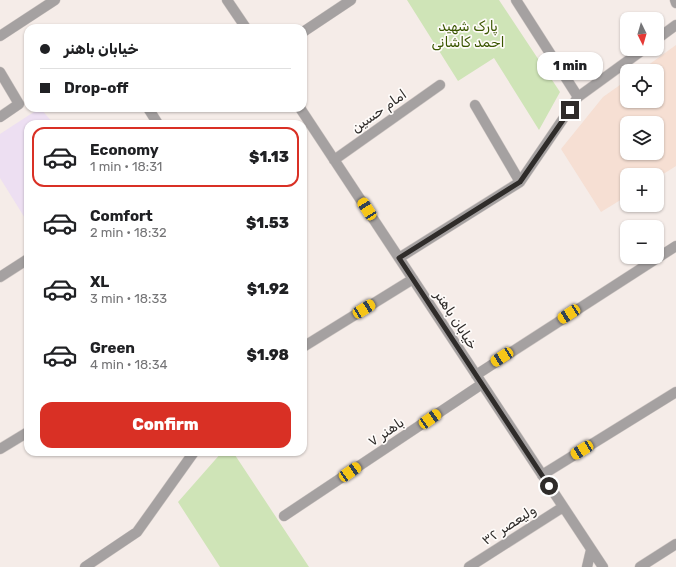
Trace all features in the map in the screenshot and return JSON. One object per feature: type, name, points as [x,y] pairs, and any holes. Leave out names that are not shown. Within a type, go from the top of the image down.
[{"type":"street","points":[[0,36],[55,0]]},
{"type":"street","points":[[227,0],[243,24]]},
{"type":"street","points":[[307,29],[351,0]]},
{"type":"street","points":[[516,0],[578,97]]},
{"type":"street","points":[[664,34],[676,25]]},
{"type":"street","points":[[399,258],[520,182],[578,97],[634,56]]},
{"type":"street","points":[[0,72],[19,104],[0,116]]},
{"type":"street","name":"امام حسین","points":[[334,160],[440,85]]},
{"type":"street","points":[[474,105],[520,182]]},
{"type":"street","name":"خیابان باهنر","points":[[303,112],[603,567]]},
{"type":"street","points":[[476,375],[676,246]]},
{"type":"street","points":[[0,277],[24,261]]},
{"type":"street","points":[[307,344],[413,279]]},
{"type":"street","name":"باهنر ۷","points":[[284,516],[482,384]]},
{"type":"street","points":[[542,475],[676,392]]},
{"type":"street","points":[[0,449],[24,434]]},
{"type":"street","points":[[84,567],[138,532],[191,456]]},
{"type":"street","name":"ولیعصر ۳۲","points":[[469,567],[563,507]]},
{"type":"street","points":[[640,567],[676,544]]},
{"type":"street","points":[[587,567],[591,550]]},
{"type":"shaded area","points":[[676,45],[676,166],[664,174],[664,168],[620,168],[620,200],[601,212],[561,149],[603,97],[620,85],[620,108],[664,108],[664,64],[650,64],[661,56],[664,56],[664,54]]},
{"type":"shaded area","points":[[34,112],[44,112],[50,120],[24,120],[24,217],[0,178],[0,134]]},
{"type":"green space","name":"پارک شهید احمد کاشانی","points":[[407,0],[499,0],[560,92],[539,130],[494,58],[458,81]]},
{"type":"green space","points":[[218,456],[236,456],[309,567],[220,567],[178,502]]},
{"type":"route","points":[[549,486],[399,258],[520,182],[570,110]]}]
